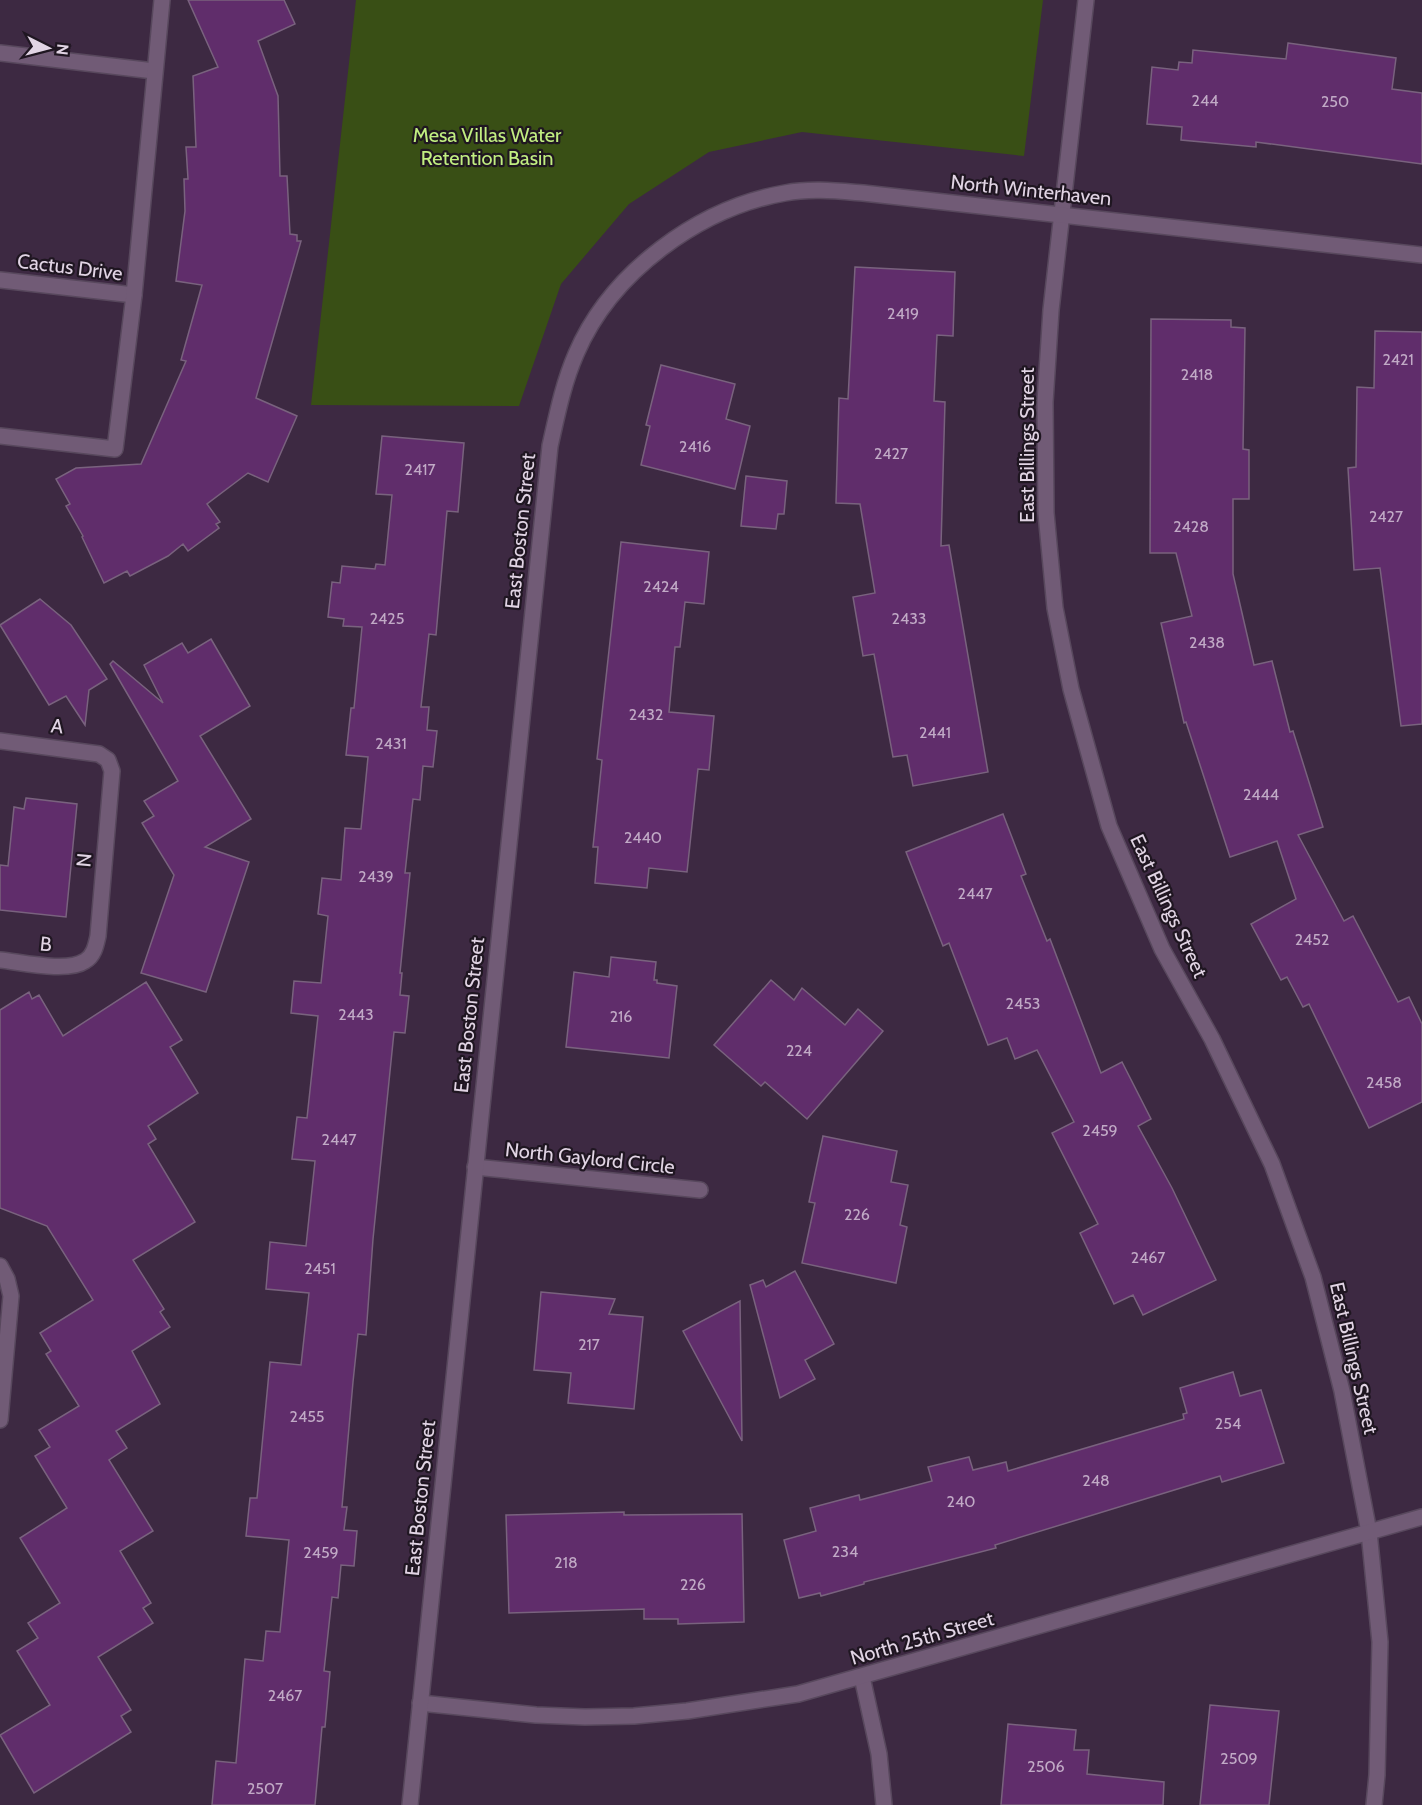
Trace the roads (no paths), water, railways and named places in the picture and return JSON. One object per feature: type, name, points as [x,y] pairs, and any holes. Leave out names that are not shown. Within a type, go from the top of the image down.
[{"type":"street","points":[[0,436],[115,449],[134,295],[162,0]]},
{"type":"street","name":"East Billings Street","points":[[1086,0],[1051,310],[1045,402],[1046,513],[1055,608],[1071,689],[1109,826],[1162,949],[1212,1039],[1272,1164],[1313,1277],[1342,1391],[1369,1532],[1380,1642],[1377,1776],[1374,1805]]},
{"type":"street","points":[[0,53],[154,71]]},
{"type":"street","name":"North Winterhaven","points":[[650,258],[682,235],[718,214],[753,200],[788,192],[826,190],[1422,255]]},
{"type":"street","name":"East Boston Street","points":[[410,1805],[550,446],[563,389],[576,353],[596,318],[620,287],[650,258]]},
{"type":"street","name":"Cactus Drive","points":[[0,280],[134,295]]},
{"type":"street","name":"A","points":[[0,741],[85,750],[99,754],[108,760]]},
{"type":"street","name":"N","points":[[86,961],[95,950],[98,936],[112,785],[112,771],[108,760]]},
{"type":"street","name":"B","points":[[0,960],[58,966],[86,961]]},
{"type":"street","name":"North Gaylord Circle","points":[[475,1167],[700,1190]]},
{"type":"street","points":[[0,1266],[7,1279],[11,1296],[0,1420]]},
{"type":"street","name":"North 25th Street","points":[[420,1703],[536,1715],[634,1716],[741,1704],[798,1694],[1422,1517]]},
{"type":"street","points":[[862,1677],[879,1754],[884,1805]]},
{"type":"park label","name":"Mesa Villas Water Retention Basin","points":[[487,146]]}]
